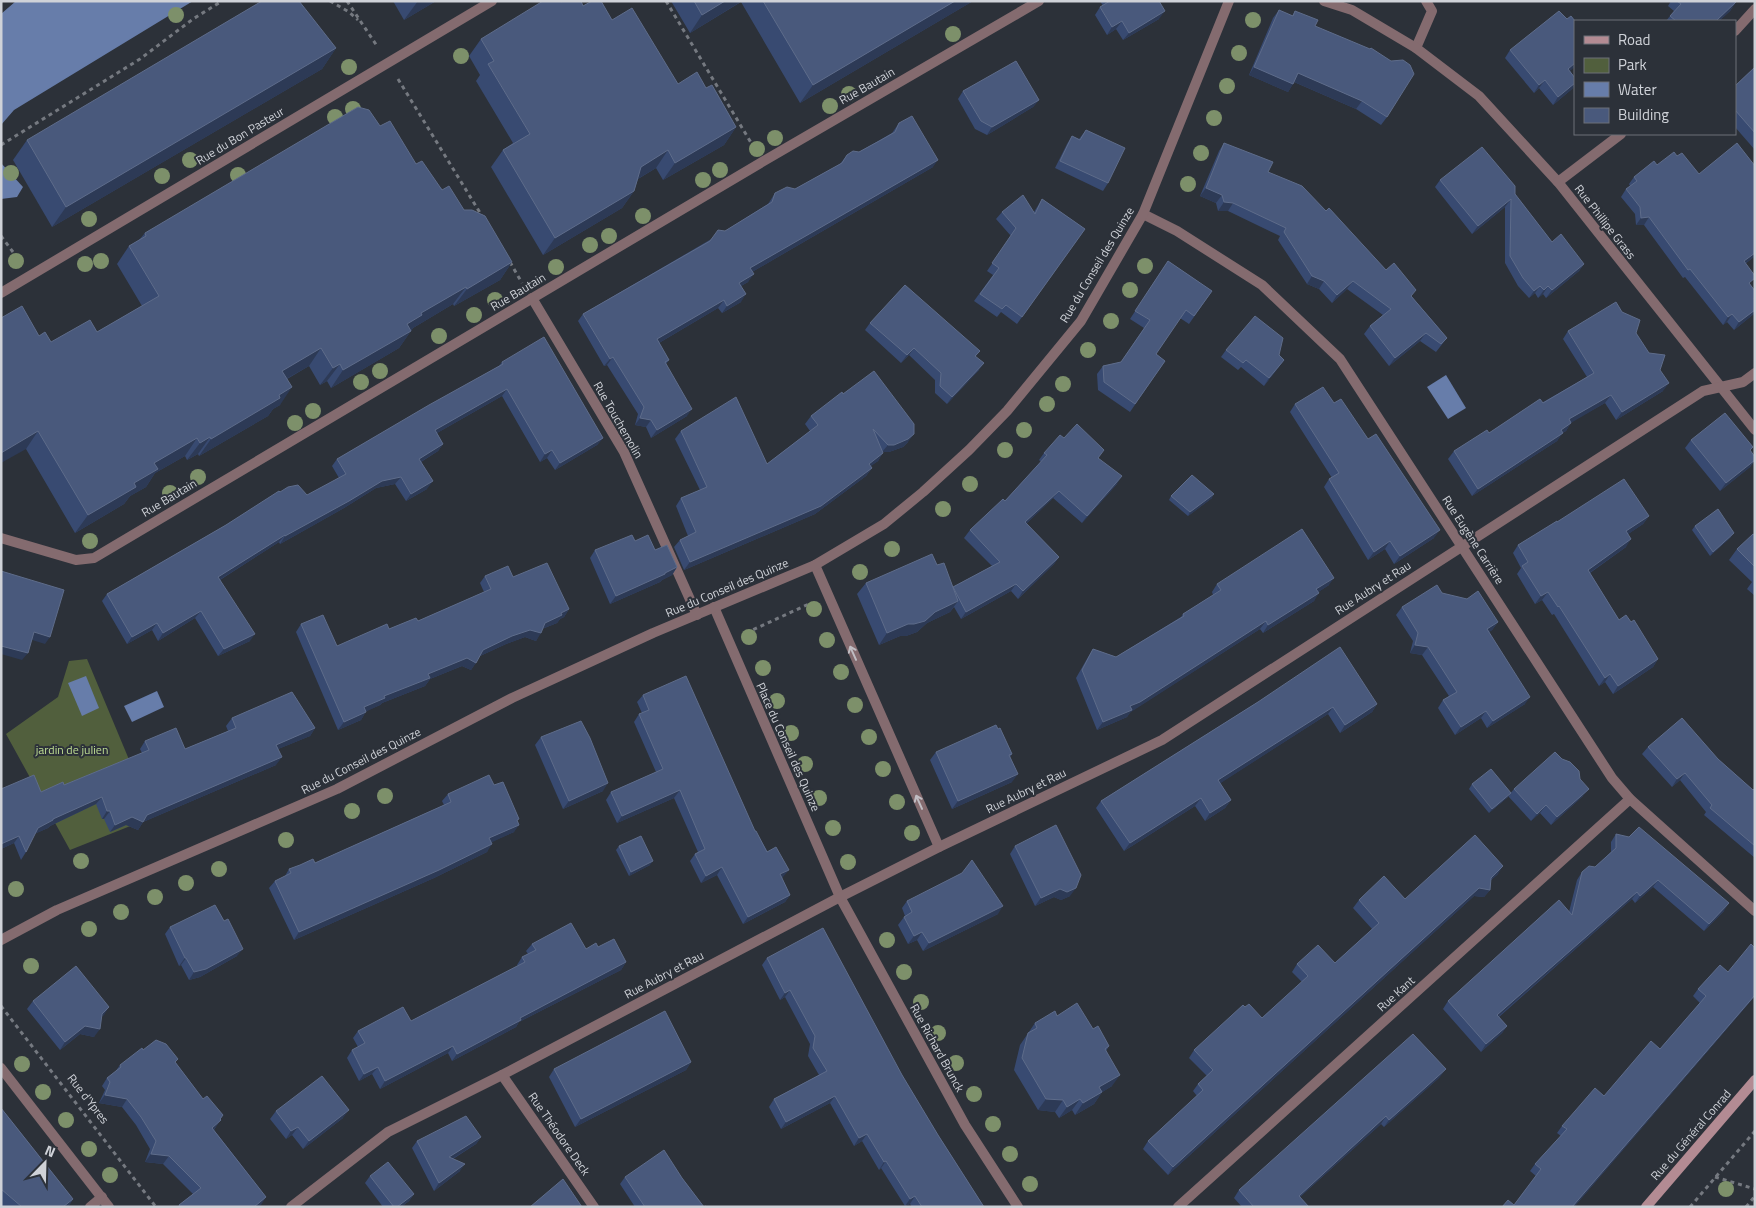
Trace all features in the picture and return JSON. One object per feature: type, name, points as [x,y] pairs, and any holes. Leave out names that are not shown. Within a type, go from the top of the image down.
[{"type":"main road","name":"Rue du Général Conrad","points":[[1646,1207],[1755,1080]]},
{"type":"street","name":"Rue du Bon Pasteur","points":[[1,293],[492,1]]},
{"type":"street","name":"Rue Bautain","points":[[1,538],[76,560],[94,558],[762,162],[1039,1]]},
{"type":"street","name":"Rue du Conseil des Quinze","points":[[1,940],[57,910],[337,789],[512,698],[654,633],[815,565],[884,524],[969,450],[1007,410],[1081,321],[1143,214],[1229,1]]},
{"type":"street","name":"Rue Phillipe Grass","points":[[1324,1],[1352,10],[1416,48],[1479,96],[1558,182],[1755,430]]},
{"type":"street","points":[[1416,48],[1432,11],[1426,1]]},
{"type":"street","points":[[1736,30],[1755,10]]},
{"type":"street","points":[[1558,182],[1620,135]]},
{"type":"street","name":"Rue Eugène Carrière","points":[[1143,214],[1176,231],[1262,285],[1340,358],[1612,778],[1630,800],[1755,911]]},
{"type":"street","name":"Rue Touchemolin","points":[[532,298],[624,452],[697,615]]},
{"type":"street","name":"Rue Aubry et Rau","points":[[291,1207],[388,1132],[502,1075],[840,897],[939,847],[1162,740],[1703,391],[1743,382],[1755,373]]},
{"type":"street","points":[[815,565],[939,847]]},
{"type":"street","name":"Place du Conseil des Quinze","points":[[714,608],[840,897]]},
{"type":"street","name":"Rue Kant","points":[[1178,1207],[1630,800]]},
{"type":"street","name":"Rue Richard Brunck","points":[[840,897],[965,1125],[1018,1207]]},
{"type":"street","points":[[1,1068],[109,1207]]},
{"type":"street","name":"Rue Théodore Deck","points":[[502,1075],[594,1207]]},
{"type":"street","points":[[90,1207],[102,1197]]},
{"type":"path","points":[[1,145],[140,59],[193,19],[222,1]]},
{"type":"path","points":[[330,1],[349,12],[362,24]]},
{"type":"path","points":[[347,1],[389,62],[486,222]]},
{"type":"path","points":[[666,1],[762,162]]},
{"type":"path","points":[[1,236],[30,275]]},
{"type":"path","points":[[506,256],[532,298]]},
{"type":"path","points":[[745,633],[814,602]]},
{"type":"path","name":"Rue d'Ypres","points":[[1,1006],[156,1207]]},
{"type":"path","points":[[1690,1207],[1755,1131]]},
{"type":"path","points":[[1715,1177],[1755,1189]]},
{"type":"path","points":[[1746,1207],[1755,1196]]},
{"type":"green space","name":"jardin de julien","points":[[87,659],[153,817],[70,850],[6,734],[58,697],[69,661]]},
{"type":"water","points":[[16,1],[193,1],[14,110],[1,125],[1,14]]},
{"type":"water","points":[[1,163],[23,187],[17,197],[1,199]]},
{"type":"water","points":[[1446,375],[1466,408],[1448,419],[1427,387]]},
{"type":"water","points":[[86,676],[99,708],[82,716],[68,683]]},
{"type":"water","points":[[157,691],[164,707],[132,722],[124,706]]},
{"type":"building","points":[[262,1],[299,1],[336,48],[66,207],[27,140]]},
{"type":"building","points":[[543,1],[581,1],[583,6],[592,1],[601,1],[612,20],[632,8],[678,84],[697,72],[706,88],[712,85],[736,127],[675,163],[668,150],[641,167],[634,191],[555,238],[503,150],[530,134],[488,64],[494,61],[481,39]]},
{"type":"building","points":[[694,1],[725,1],[702,15]]},
{"type":"building","points":[[763,1],[955,1],[813,85]]},
{"type":"building","points":[[1110,1],[1159,1],[1165,11],[1129,33],[1122,21],[1112,27],[1100,7]]},
{"type":"building","points":[[1677,1],[1736,2],[1717,20],[1675,20],[1670,16],[1681,4]]},
{"type":"building","points":[[1279,10],[1293,16],[1295,11],[1318,20],[1315,26],[1371,48],[1391,61],[1403,60],[1410,65],[1414,74],[1387,117],[1362,101],[1298,73],[1293,84],[1254,67]]},
{"type":"building","points":[[1559,11],[1567,19],[1571,16],[1574,20],[1574,64],[1568,69],[1574,77],[1574,84],[1558,97],[1545,80],[1539,85],[1510,50]]},
{"type":"building","points":[[1016,61],[1039,100],[992,127],[981,121],[963,91]]},
{"type":"building","points":[[1755,67],[1755,133],[1736,111],[1736,85]]},
{"type":"building","points":[[358,107],[369,110],[380,126],[390,121],[416,164],[422,161],[442,190],[449,186],[464,210],[472,210],[485,216],[512,262],[467,289],[466,287],[421,313],[422,315],[407,324],[411,331],[343,370],[340,364],[333,368],[321,348],[282,371],[292,387],[279,395],[280,398],[211,439],[210,437],[200,443],[197,438],[154,463],[158,469],[134,483],[136,487],[88,515],[38,431],[1,453],[1,318],[22,306],[39,336],[45,332],[51,342],[90,320],[97,332],[159,296],[129,246],[146,236],[145,233]]},
{"type":"building","points":[[912,116],[938,160],[750,268],[754,274],[739,283],[746,294],[727,306],[724,300],[657,339],[669,360],[665,362],[692,409],[657,430],[651,420],[640,418],[644,407],[613,357],[610,359],[583,314],[710,241],[718,230],[725,231],[772,202],[775,193],[787,187],[795,189],[842,163],[847,155],[853,151],[859,152],[895,132],[899,123]]},
{"type":"building","points":[[1086,130],[1125,148],[1108,183],[1060,161],[1072,136],[1080,140]]},
{"type":"building","points":[[1224,143],[1273,162],[1268,172],[1302,186],[1326,211],[1329,208],[1386,270],[1394,263],[1416,290],[1411,296],[1447,338],[1441,344],[1426,333],[1395,358],[1370,326],[1391,309],[1353,281],[1337,295],[1324,281],[1312,276],[1284,232],[1286,228],[1233,203],[1224,202],[1222,195],[1206,188]]},
{"type":"building","points":[[1737,143],[1755,166],[1755,253],[1744,261],[1755,276],[1749,283],[1755,291],[1755,310],[1739,322],[1732,314],[1728,317],[1690,269],[1688,270],[1649,217],[1641,218],[1640,207],[1626,189],[1637,181],[1634,177],[1654,161],[1657,165],[1674,152],[1677,156],[1682,153],[1699,174]]},
{"type":"building","points":[[1482,147],[1515,186],[1515,194],[1552,242],[1561,234],[1584,264],[1552,290],[1548,286],[1544,290],[1540,286],[1534,291],[1523,278],[1510,256],[1511,199],[1478,226],[1440,180]]},
{"type":"building","points":[[1023,195],[1035,214],[1042,199],[1085,229],[1022,317],[1006,305],[1002,309],[980,294],[999,268],[992,263],[1016,228],[1002,212]]},
{"type":"building","points":[[1168,261],[1212,291],[1194,316],[1186,310],[1156,354],[1165,361],[1135,404],[1104,382],[1103,366],[1121,362],[1150,320],[1135,311]]},
{"type":"building","points":[[905,285],[980,351],[975,356],[984,363],[952,397],[940,386],[941,373],[914,348],[907,355],[870,323]]},
{"type":"building","points":[[1616,302],[1622,312],[1640,320],[1636,333],[1649,353],[1665,355],[1660,370],[1669,383],[1622,412],[1611,395],[1569,419],[1571,423],[1561,430],[1563,433],[1478,489],[1454,451],[1487,430],[1489,433],[1540,399],[1543,403],[1594,373],[1568,331]]},
{"type":"building","points":[[1255,316],[1283,338],[1279,355],[1284,360],[1269,378],[1246,360],[1243,363],[1226,350]]},
{"type":"building","points":[[544,337],[603,438],[560,463],[552,450],[545,454],[507,389],[435,430],[443,444],[419,459],[433,481],[411,494],[401,477],[382,481],[285,535],[218,577],[255,634],[224,649],[201,611],[163,633],[157,623],[132,637],[107,594],[226,525],[279,491],[298,485],[307,495],[346,474],[337,459],[503,364],[502,362]]},
{"type":"building","points":[[874,371],[914,424],[914,434],[894,445],[888,445],[873,429],[883,453],[869,464],[872,468],[821,506],[690,562],[680,540],[696,532],[681,498],[707,487],[681,431],[736,397],[767,464],[818,425],[811,416],[842,392],[843,394]]},
{"type":"building","points":[[1323,387],[1334,403],[1341,399],[1368,439],[1376,434],[1440,530],[1400,556],[1390,541],[1374,552],[1329,479],[1339,473],[1295,404]]},
{"type":"building","points":[[1725,413],[1753,447],[1750,450],[1755,457],[1755,460],[1726,483],[1691,440]]},
{"type":"building","points":[[1077,424],[1104,450],[1098,458],[1122,476],[1087,516],[1059,491],[1025,522],[1059,557],[1023,591],[1016,584],[966,612],[953,587],[1000,562],[970,530],[1003,499],[1005,501],[1047,455],[1044,453],[1060,435],[1064,438]]},
{"type":"building","points":[[1192,475],[1214,494],[1190,512],[1171,496]]},
{"type":"building","points":[[1624,479],[1649,516],[1626,531],[1631,539],[1588,570],[1619,620],[1626,615],[1631,622],[1634,620],[1658,659],[1618,686],[1610,674],[1605,678],[1548,592],[1541,596],[1522,566],[1528,562],[1518,545]]},
{"type":"building","points":[[1718,509],[1734,533],[1713,552],[1695,526]]},
{"type":"building","points":[[1302,529],[1334,578],[1316,589],[1319,593],[1268,625],[1266,621],[1140,702],[1130,706],[1132,710],[1103,722],[1082,670],[1093,649],[1116,657],[1184,616],[1183,614],[1221,590],[1217,584]]},
{"type":"building","points":[[1753,534],[1755,535],[1755,567],[1737,549]]},
{"type":"building","points":[[632,535],[635,541],[648,535],[655,550],[667,545],[677,567],[616,596],[595,550]]},
{"type":"building","points":[[932,554],[937,565],[944,563],[958,601],[935,612],[925,621],[908,624],[887,633],[866,583]]},
{"type":"building","points":[[547,563],[569,609],[561,613],[562,615],[545,623],[541,633],[530,630],[512,636],[483,650],[476,663],[467,658],[428,674],[430,678],[384,696],[385,698],[364,707],[366,712],[344,722],[301,624],[323,615],[337,646],[387,624],[389,629],[416,618],[418,621],[491,589],[485,576],[508,566],[513,577]]},
{"type":"building","points":[[1,571],[64,590],[50,637],[34,632],[28,653],[1,646]]},
{"type":"building","points":[[1437,585],[1442,593],[1467,599],[1478,591],[1498,622],[1487,629],[1530,697],[1493,721],[1486,711],[1461,727],[1443,700],[1457,692],[1428,647],[1415,645],[1418,633],[1402,607]]},
{"type":"building","points":[[1340,647],[1377,704],[1345,725],[1333,707],[1218,780],[1231,800],[1210,813],[1201,798],[1130,843],[1101,801],[1258,702]]},
{"type":"building","points":[[686,676],[755,831],[767,852],[776,847],[789,870],[780,874],[790,895],[748,917],[722,867],[706,876],[695,854],[705,849],[680,790],[622,816],[611,792],[663,769],[639,714],[649,710],[643,695]]},
{"type":"building","points":[[292,692],[315,728],[276,745],[282,757],[147,815],[143,822],[132,817],[115,825],[102,797],[53,819],[38,828],[26,852],[19,836],[1,844],[1,789],[34,775],[41,792],[63,782],[64,785],[149,750],[145,741],[176,728],[185,749],[236,728],[232,718]]},
{"type":"building","points":[[1682,718],[1718,759],[1753,790],[1755,788],[1755,846],[1710,808],[1712,805],[1685,773],[1677,779],[1648,747]]},
{"type":"building","points":[[581,721],[608,783],[569,801],[541,737]]},
{"type":"building","points":[[996,725],[998,729],[1000,728],[1012,754],[1009,755],[1018,774],[958,801],[936,752]]},
{"type":"building","points":[[1555,752],[1579,771],[1580,779],[1589,789],[1557,817],[1546,805],[1537,814],[1514,789]]},
{"type":"building","points":[[1491,769],[1511,793],[1492,809],[1472,784]]},
{"type":"building","points":[[489,775],[494,785],[503,782],[519,819],[517,820],[519,825],[489,838],[492,844],[439,870],[299,932],[275,881],[291,873],[289,869],[313,859],[315,863],[451,802],[448,794]]},
{"type":"building","points":[[1056,825],[1081,875],[1076,888],[1067,892],[1060,889],[1041,898],[1015,846]]},
{"type":"building","points":[[1639,827],[1729,903],[1709,924],[1658,880],[1640,896],[1637,892],[1497,1015],[1507,1026],[1486,1044],[1448,1001],[1559,900],[1572,915],[1582,872],[1589,866],[1595,867],[1616,848],[1616,834],[1629,837]]},
{"type":"building","points":[[1475,835],[1503,866],[1491,878],[1490,890],[1479,888],[1173,1167],[1148,1141],[1203,1090],[1198,1084],[1213,1070],[1194,1050],[1243,1005],[1245,1007],[1249,1004],[1262,1018],[1308,976],[1297,964],[1318,945],[1335,963],[1379,923],[1359,900],[1384,876],[1405,899]]},
{"type":"building","points":[[641,836],[653,861],[631,872],[619,846]]},
{"type":"building","points":[[972,860],[1003,906],[929,943],[922,932],[914,936],[904,917],[912,912],[907,901],[962,873]]},
{"type":"building","points":[[215,905],[224,921],[228,919],[243,949],[206,969],[194,972],[170,927]]},
{"type":"building","points":[[571,923],[586,949],[596,943],[598,947],[614,939],[626,962],[457,1054],[453,1046],[385,1081],[378,1067],[364,1074],[352,1050],[365,1043],[358,1031],[403,1007],[411,1021],[525,962],[522,957],[536,950],[532,944]]},
{"type":"building","points":[[823,928],[902,1075],[984,1207],[922,1207],[915,1196],[910,1199],[867,1134],[859,1138],[835,1096],[786,1122],[774,1099],[827,1071],[813,1048],[815,1036],[790,990],[785,993],[767,958]]},
{"type":"building","points":[[1751,944],[1755,948],[1755,995],[1572,1207],[1502,1207],[1508,1200],[1514,1205],[1541,1169],[1535,1164],[1567,1129],[1562,1126],[1595,1088],[1604,1096],[1651,1041],[1660,1049],[1706,996],[1698,989],[1720,965],[1728,972]]},
{"type":"building","points":[[76,966],[109,1007],[102,1014],[100,1029],[85,1026],[65,1042],[33,1001]]},
{"type":"building","points":[[1077,1003],[1093,1029],[1098,1026],[1109,1046],[1105,1049],[1120,1075],[1099,1087],[1102,1092],[1083,1103],[1080,1099],[1067,1107],[1063,1100],[1046,1099],[1022,1058],[1028,1033],[1037,1028],[1035,1023],[1055,1011],[1057,1016]]},
{"type":"building","points":[[665,1011],[691,1062],[581,1119],[554,1069]]},
{"type":"building","points":[[1413,1034],[1446,1069],[1389,1120],[1386,1116],[1299,1196],[1309,1207],[1254,1207],[1239,1190]]},
{"type":"building","points":[[156,1040],[166,1044],[178,1059],[175,1062],[203,1099],[207,1096],[223,1115],[221,1120],[212,1128],[266,1197],[254,1207],[180,1207],[179,1205],[201,1188],[169,1156],[151,1154],[156,1141],[127,1099],[105,1095],[110,1082],[107,1078],[121,1067],[120,1065]]},
{"type":"building","points":[[322,1076],[349,1110],[309,1141],[298,1127],[291,1131],[276,1111]]},
{"type":"building","points":[[1,1108],[73,1199],[63,1207],[22,1207],[1,1189]]},
{"type":"building","points":[[466,1116],[481,1137],[449,1157],[465,1164],[439,1183],[417,1141]]},
{"type":"building","points":[[664,1150],[704,1207],[645,1207],[625,1177]]},
{"type":"building","points":[[388,1162],[414,1194],[397,1207],[394,1207],[370,1176]]},
{"type":"building","points":[[563,1179],[582,1207],[530,1207]]}]
